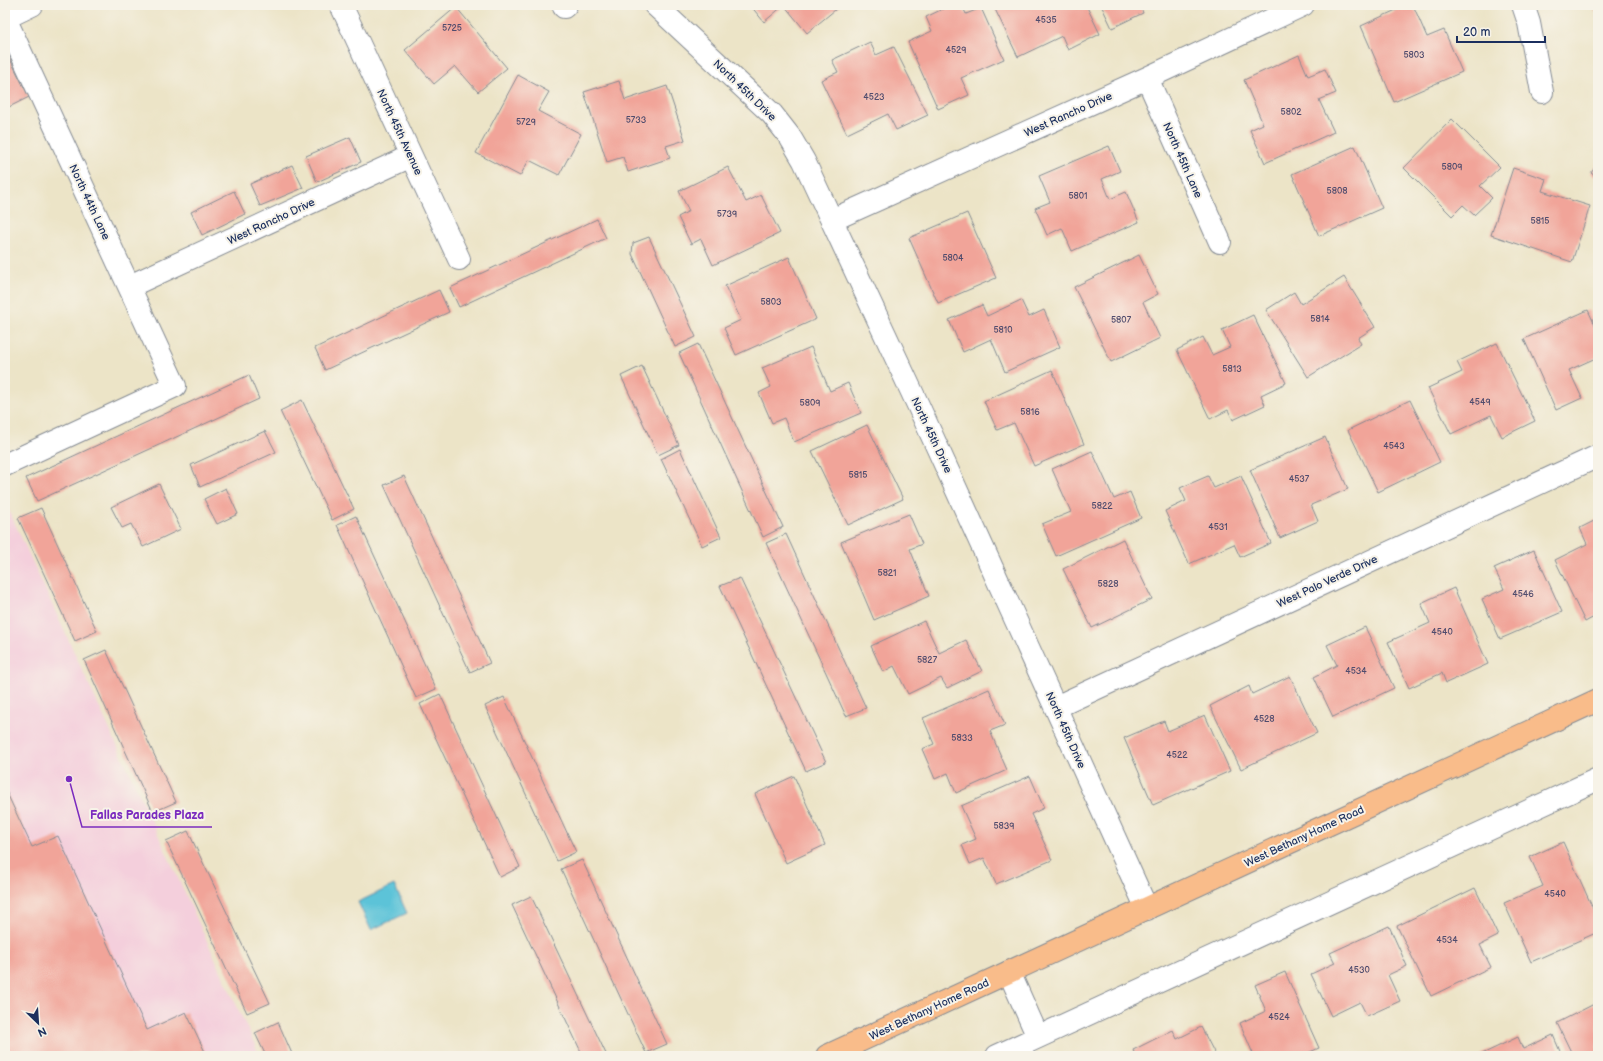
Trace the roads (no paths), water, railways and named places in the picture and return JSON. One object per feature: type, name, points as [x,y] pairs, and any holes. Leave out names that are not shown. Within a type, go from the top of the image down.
[{"type":"main road","name":"West Bethany Home Road","points":[[837,1054],[1009,972],[1598,700]]},
{"type":"street","points":[[5,18],[32,5]]},
{"type":"street","name":"North 45th Avenue","points":[[341,5],[460,259]]},
{"type":"street","name":"North 45th Drive","points":[[655,5],[772,114],[790,137],[797,149],[832,220],[1056,707],[1147,909]]},
{"type":"street","name":"West Rancho Drive","points":[[832,220],[1147,78],[1303,5]]},
{"type":"street","points":[[1523,5],[1529,23],[1542,92]]},
{"type":"street","name":"North 44th Lane","points":[[5,18],[175,386],[5,465]]},
{"type":"street","name":"North 45th Lane","points":[[1147,78],[1220,242]]},
{"type":"street","name":"West Rancho Drive","points":[[130,286],[411,156]]},
{"type":"street","name":"West Palo Verde Drive","points":[[1056,707],[1598,456]]},
{"type":"street","points":[[997,1056],[1598,779]]},
{"type":"street","points":[[1009,972],[1038,1037]]},
{"type":"water","points":[[394,885],[407,913],[371,930],[358,902]]},
{"type":"place","name":"Fallas Parades Plaza","points":[[69,779]]}]
